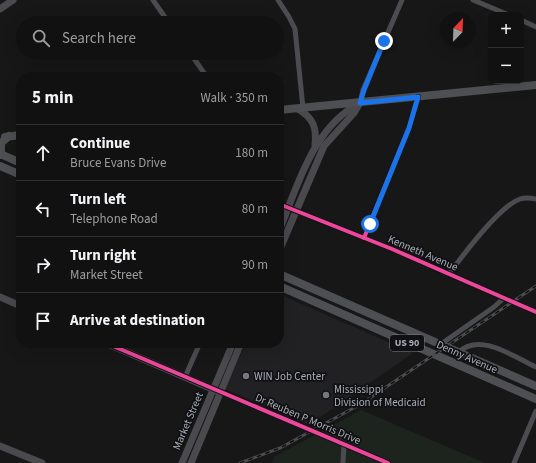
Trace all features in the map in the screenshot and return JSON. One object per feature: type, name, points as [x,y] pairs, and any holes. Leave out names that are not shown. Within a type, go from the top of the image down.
[{"type":"main road","points":[[0,10],[13,0]]},
{"type":"main road","points":[[284,110],[536,85]]},
{"type":"main road","points":[[284,218],[315,146],[339,117],[348,109],[360,103]]},
{"type":"main road","points":[[284,239],[324,146],[354,113],[360,103]]},
{"type":"main road","points":[[301,108],[312,120],[316,135],[315,146]]},
{"type":"main road","points":[[0,137],[16,135]]},
{"type":"main road","points":[[9,136],[1,143],[1,154],[16,161]]},
{"type":"main road","points":[[0,166],[16,173]]},
{"type":"main road","name":"Denny Avenue","points":[[284,276],[536,386]]},
{"type":"main road","name":"Denny Avenue","points":[[284,288],[536,399]]},
{"type":"main road","points":[[0,297],[16,304]]},
{"type":"main road","points":[[124,348],[185,377],[221,392]]},
{"type":"main road","name":"Market Street","points":[[182,463],[231,348]]},
{"type":"main road","name":"Market Street","points":[[191,463],[239,348]]},
{"type":"main road","points":[[0,446],[42,463]]},
{"type":"street","points":[[153,0],[165,16]]},
{"type":"street","points":[[278,0],[290,17],[294,29],[301,108]]},
{"type":"street","points":[[360,103],[364,90],[402,0]]},
{"type":"street","points":[[473,0],[501,12]]},
{"type":"street","points":[[524,21],[536,27]]},
{"type":"street","points":[[195,60],[203,72]]},
{"type":"street","points":[[364,238],[409,128],[418,97]]},
{"type":"street","points":[[449,274],[479,237],[509,206],[525,198],[536,199]]},
{"type":"street","name":"Kenneth Avenue","points":[[284,206],[364,238],[536,312]]},
{"type":"street","points":[[441,344],[494,307],[504,298]]},
{"type":"street","points":[[459,352],[472,344],[483,344],[536,367]]},
{"type":"street","points":[[185,377],[198,348]]},
{"type":"street","name":"Dr Reuben P Morris Drive","points":[[221,392],[388,463]]},
{"type":"street","points":[[514,463],[536,411]]},
{"type":"street","points":[[343,463],[344,444]]},
{"type":"shaded area","points":[[284,296],[413,353],[309,425],[225,389],[244,348],[284,348]]},
{"type":"shaded area","points":[[361,410],[485,463],[272,463],[274,457]]},
{"type":"railway","points":[[240,463],[280,448],[361,404],[536,286]]},
{"type":"cycle path","points":[[364,238],[409,128],[418,97]]},
{"type":"cycle path","points":[[284,206],[392,249],[536,312]]},
{"type":"cycle path","points":[[118,348],[388,463]]},
{"type":"place","name":"WIN Job Center","points":[[246,376]]},
{"type":"place","name":"Mississippi Division of Medicaid","points":[[326,395]]},
{"type":"route","points":[[370,224],[409,128],[418,97],[360,103],[384,41]]}]
